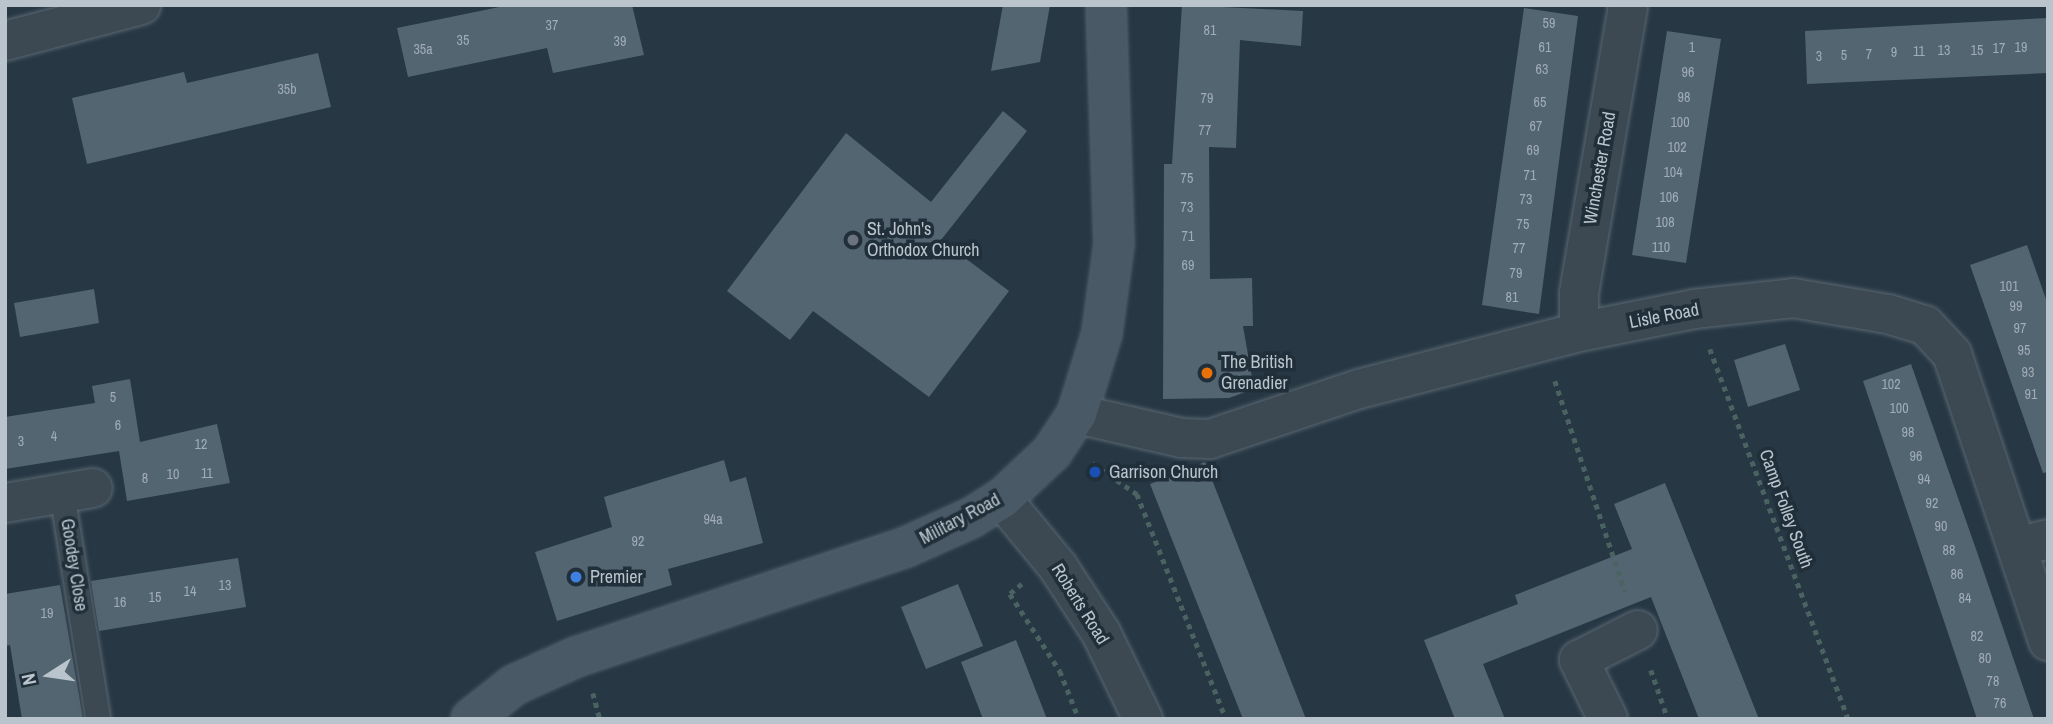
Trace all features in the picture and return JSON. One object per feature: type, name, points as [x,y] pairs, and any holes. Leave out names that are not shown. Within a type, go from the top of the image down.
[{"type":"street","points":[[5,41],[141,5]]},
{"type":"street","name":"Military Road","points":[[471,719],[514,685],[576,657],[904,548],[1002,499],[1068,428],[1102,332],[1114,244],[1106,5]]},
{"type":"street","name":"Winchester Road","points":[[1579,332],[1579,293],[1628,5]]},
{"type":"street","name":"Lisle Road","points":[[1068,428],[1210,439],[1359,389],[1579,332],[1694,309],[1793,298],[1925,326],[1952,354],[2032,543],[2048,641]]},
{"type":"street","name":"Goodey Close","points":[[5,503],[78,491]]},
{"type":"street","name":"Roberts Road","points":[[1002,499],[1051,558],[1101,633],[1143,719]]},
{"type":"street","points":[[1608,719],[1579,660],[1638,630]]},
{"type":"lane","name":"Goodey Close","points":[[78,491],[98,719]]},
{"type":"path","name":"Camp Folley South","points":[[1694,309],[1848,719]]},
{"type":"path","points":[[1543,343],[1668,719]]},
{"type":"path","points":[[1068,428],[1137,494],[1226,719]]},
{"type":"path","points":[[1051,558],[1010,594],[1060,671],[1079,719]]},
{"type":"building","points":[[509,5],[632,5],[644,55],[553,73],[547,48],[408,77],[397,28]]},
{"type":"building","points":[[1003,5],[1050,5],[1040,62],[991,71]]},
{"type":"building","points":[[1182,5],[1303,11],[1301,46],[1240,40],[1236,148],[1209,147],[1210,279],[1252,278],[1253,326],[1243,326],[1254,389],[1229,398],[1163,399],[1164,164],[1172,164]]},
{"type":"building","points":[[1524,8],[1578,16],[1539,314],[1482,305]]},
{"type":"building","points":[[2048,18],[2048,73],[1807,84],[1805,31]]},
{"type":"building","points":[[1667,31],[1721,39],[1686,263],[1632,255]]},
{"type":"building","points":[[318,53],[331,107],[87,164],[72,98],[184,72],[187,83]]},
{"type":"building","name":"St. John's Orthodox Church","points":[[1003,111],[1027,131],[941,240],[1009,291],[929,397],[813,311],[790,340],[727,291],[846,133],[931,202]]},
{"type":"building","points":[[2027,245],[2048,305],[2048,472],[2043,473],[1970,265]]},
{"type":"building","points":[[94,289],[99,323],[20,337],[14,303]]},
{"type":"building","points":[[1785,344],[1800,390],[1748,407],[1734,360]]},
{"type":"building","points":[[1911,364],[2034,719],[1977,719],[1863,381]]},
{"type":"building","points":[[130,379],[140,442],[217,424],[230,483],[127,501],[119,451],[5,469],[5,417],[95,403],[92,386]]},
{"type":"building","points":[[724,460],[730,482],[746,477],[763,543],[668,569],[672,585],[557,621],[535,552],[612,527],[604,497]]},
{"type":"building","points":[[1205,462],[1306,719],[1243,719],[1150,484]]},
{"type":"building","points":[[1665,483],[1759,719],[1699,719],[1651,597],[1483,664],[1505,719],[1455,719],[1424,640],[1518,604],[1515,595],[1632,549],[1614,504]]},
{"type":"building","points":[[238,558],[246,607],[99,631],[91,581]]},
{"type":"building","points":[[958,584],[983,646],[926,669],[901,607]]},
{"type":"building","points":[[60,585],[83,719],[22,719],[10,645],[5,646],[5,594]]},
{"type":"building","points":[[1016,640],[1047,719],[983,719],[961,662]]},
{"type":"place","name":"St. John's Orthodox Church","points":[[853,240]]},
{"type":"place","name":"The British Grenadier","points":[[1207,373]]},
{"type":"place","name":"Garrison Church","points":[[1095,472]]},
{"type":"place","name":"Premier","points":[[576,577]]}]
